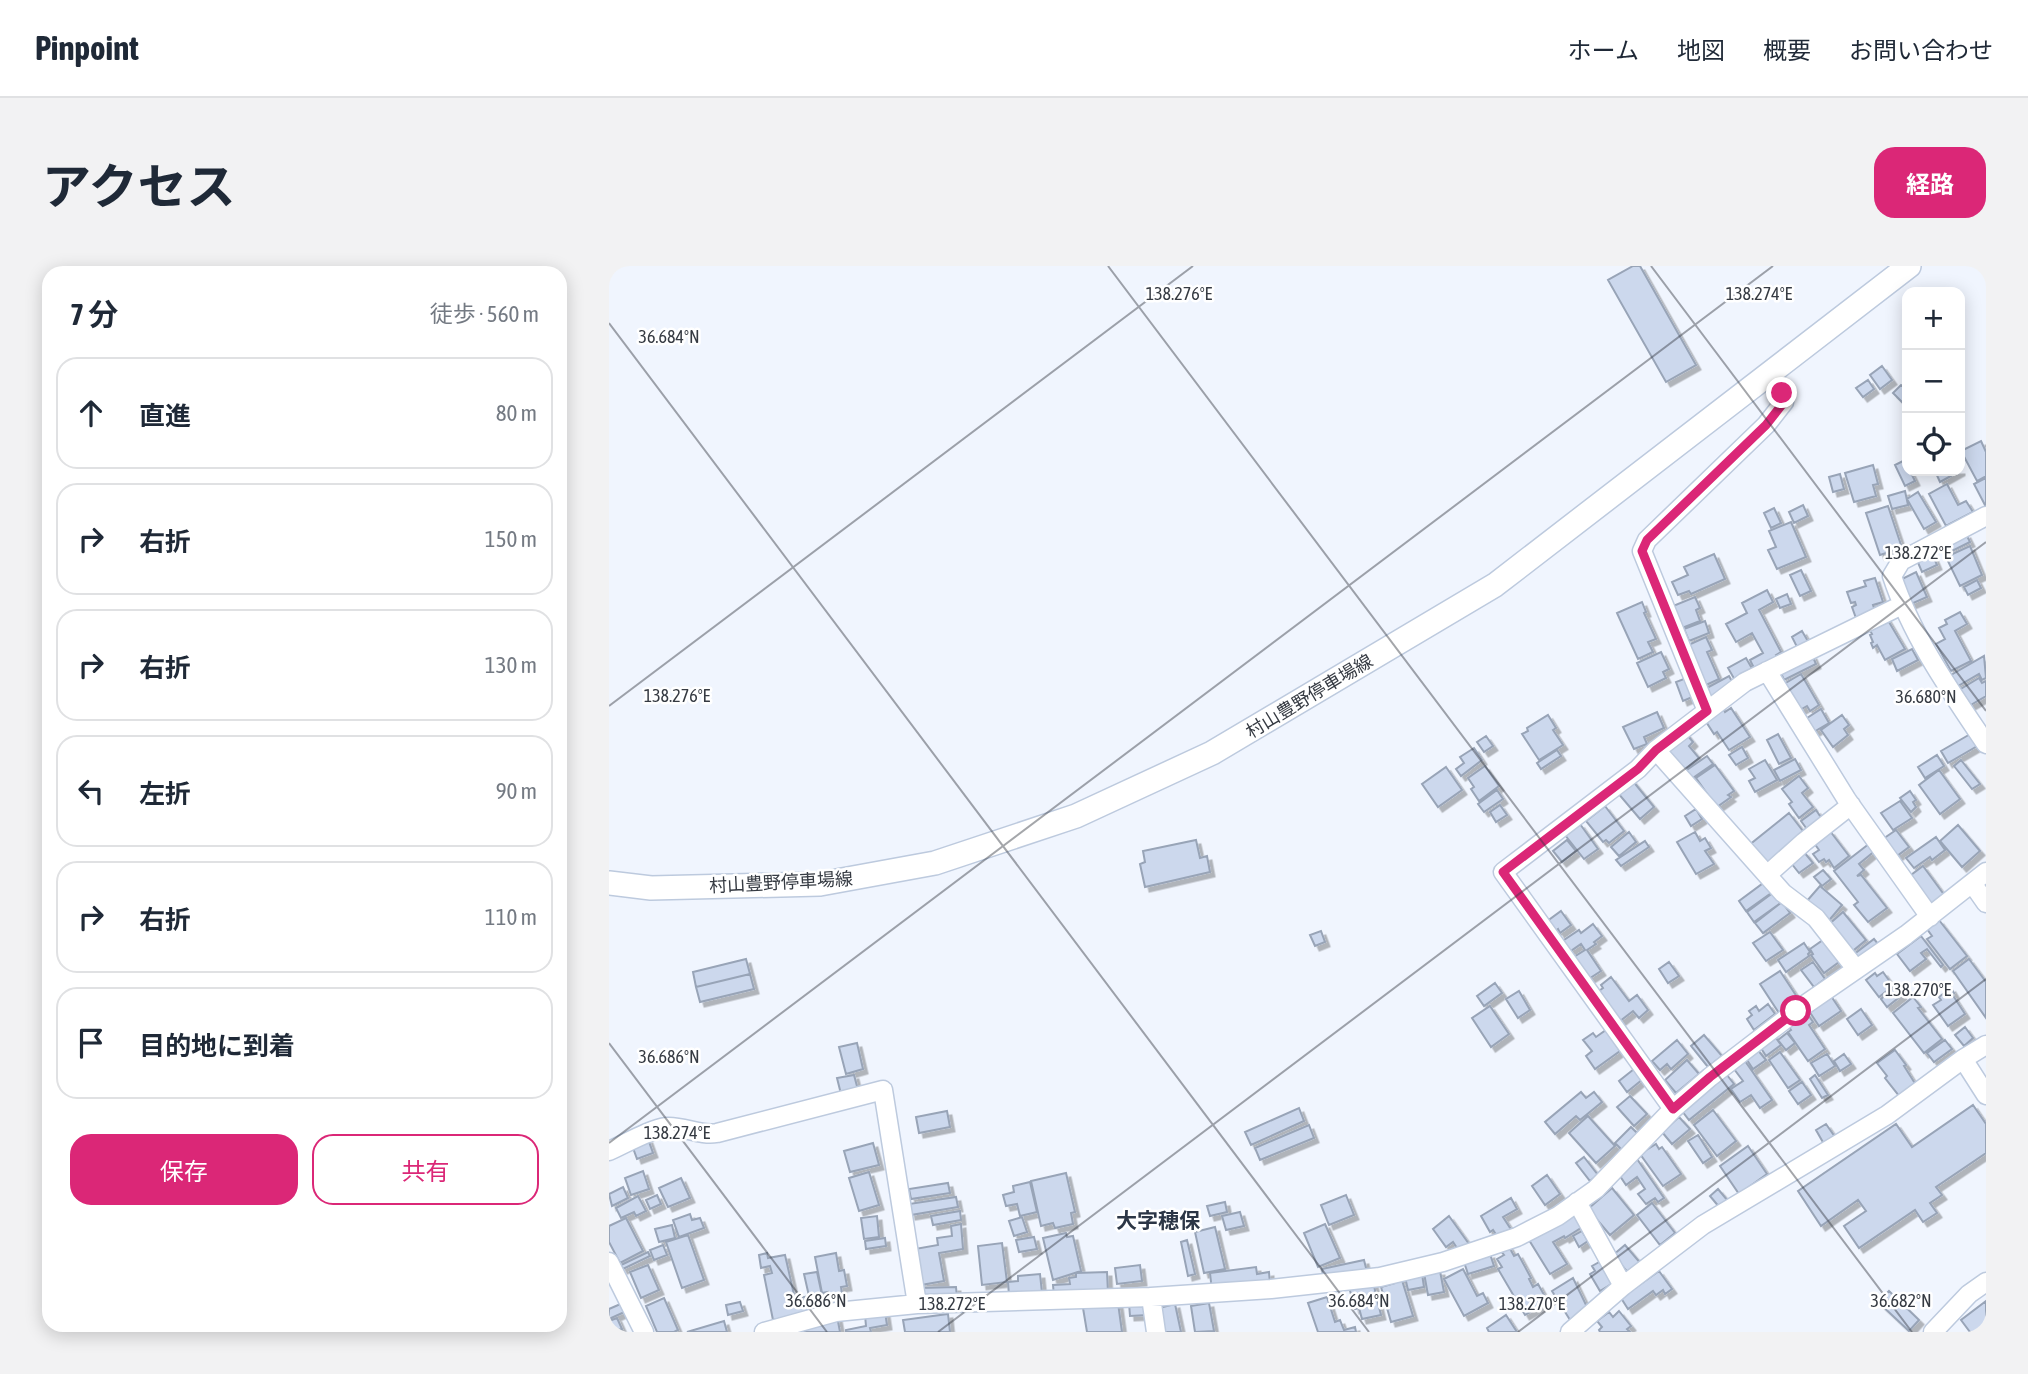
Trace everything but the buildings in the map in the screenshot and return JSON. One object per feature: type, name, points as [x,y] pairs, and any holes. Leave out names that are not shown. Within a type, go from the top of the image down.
[{"type":"main road","name":"村山豊野停車場線","points":[[609,883],[664,887],[820,884],[935,863],[1076,816],[1212,753],[1495,585],[1909,266]]},
{"type":"street","points":[[1707,711],[1642,551],[1647,540],[1766,425],[1784,402],[1782,393],[1768,377]]},
{"type":"street","points":[[1986,516],[1901,561],[1892,576],[1902,605],[1954,697],[1986,744]]},
{"type":"street","points":[[1673,1109],[1503,872],[1638,769],[1656,750],[1745,682],[1902,605]]},
{"type":"street","points":[[1767,671],[1851,805],[1930,917]]},
{"type":"street","points":[[1656,750],[1783,893],[1816,918],[1856,969]]},
{"type":"street","points":[[1767,875],[1851,805]]},
{"type":"street","points":[[764,1332],[836,1312],[917,1304],[1151,1297],[1380,1278],[1443,1262],[1517,1237],[1558,1216],[1595,1189],[1673,1109],[1710,1077],[1796,1011],[1930,917],[1979,877],[1986,903]]},
{"type":"street","points":[[1577,1330],[1623,1286],[1703,1225],[1887,1115],[1986,1045]]},
{"type":"street","points":[[1963,1059],[1986,1095]]},
{"type":"street","points":[[609,1151],[658,1129],[669,1127],[707,1135],[883,1090],[917,1304]]},
{"type":"street","points":[[1577,1202],[1623,1286]]},
{"type":"street","points":[[609,1262],[645,1332]]},
{"type":"street","points":[[1933,1332],[1969,1294],[1986,1282]]},
{"type":"street","points":[[1151,1297],[1156,1332]]},
{"type":"district","name":"大字穂保","points":[[1158,1220]]},
{"type":"route","points":[[1782,393],[1784,402],[1766,425],[1647,540],[1642,551],[1707,711],[1656,750],[1638,769],[1503,872],[1673,1109],[1796,1011]]}]
